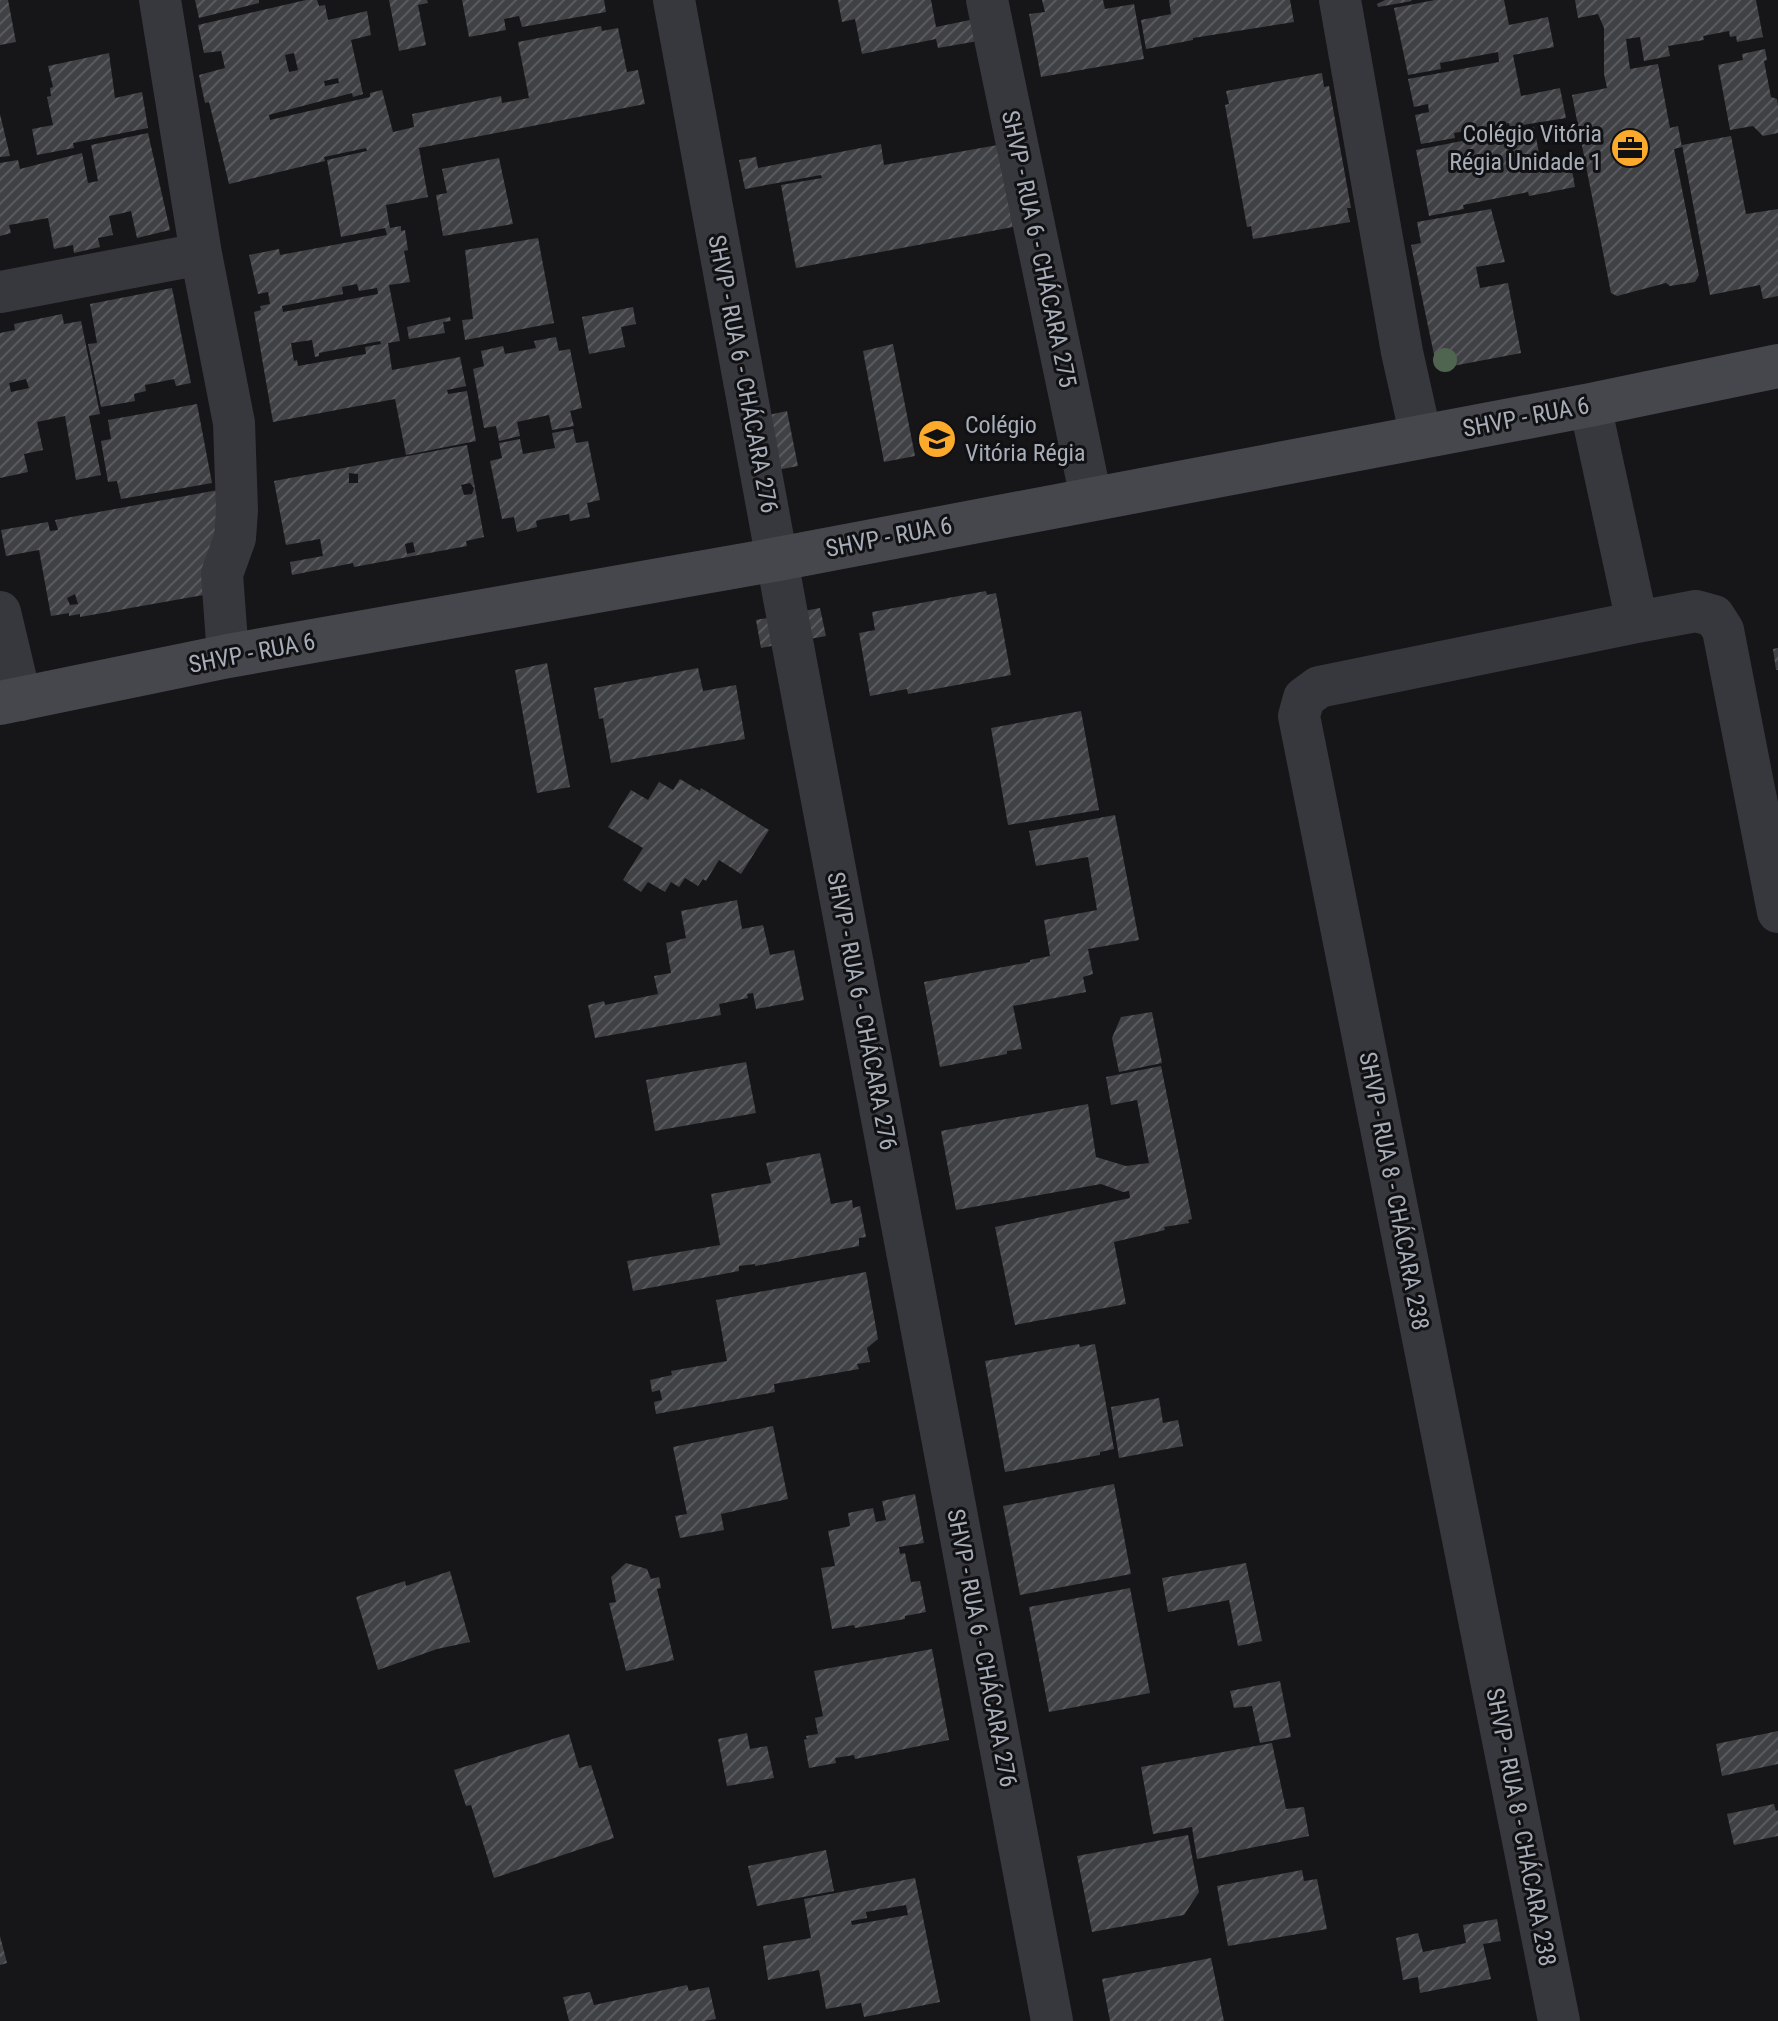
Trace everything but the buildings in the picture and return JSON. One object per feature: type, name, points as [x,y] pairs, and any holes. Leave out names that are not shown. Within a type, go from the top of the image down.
[{"type":"street","points":[[160,0],[201,254],[234,423],[235,538],[222,574],[228,656]]},
{"type":"street","name":"SHVP - RUA 6 - CHÁCARA 276","points":[[674,0],[1052,2021]]},
{"type":"street","name":"SHVP - RUA 6 - CHÁCARA 275","points":[[987,0],[1091,498]]},
{"type":"street","points":[[1340,0],[1402,352],[1421,437]]},
{"type":"street","points":[[0,292],[201,254]]},
{"type":"street","name":"SHVP - RUA 6","points":[[10,702],[228,656],[778,559],[1590,405],[1778,366]]},
{"type":"street","points":[[1590,405],[1637,622]]},
{"type":"street","name":"SHVP - RUA 8 - CHÁCARA 238","points":[[1559,2021],[1299,716],[1304,698],[1319,687],[1637,622],[1696,611],[1714,616],[1723,630],[1778,912]]},
{"type":"street","points":[[0,612],[10,702]]},
{"type":"place","name":"Colégio Vitória Régia Unidade 1","points":[[1630,148]]},
{"type":"place","name":"Colégio Vitória Régia","points":[[937,439]]}]
